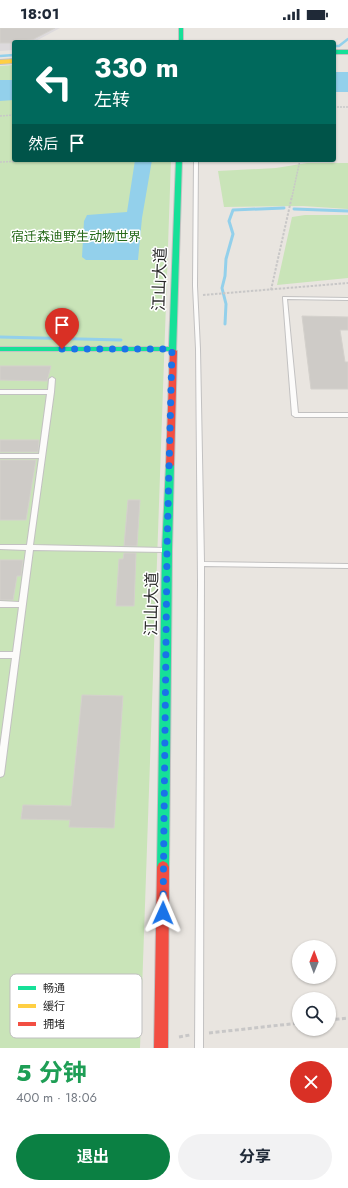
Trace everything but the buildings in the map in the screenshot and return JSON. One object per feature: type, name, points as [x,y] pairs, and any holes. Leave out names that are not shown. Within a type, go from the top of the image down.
[{"type":"main road","points":[[0,62],[12,61]]},
{"type":"main road","name":"江山大道","points":[[161,1043],[167,550],[178,162]]},
{"type":"main road","points":[[0,349],[172,349]]},
{"type":"lane","points":[[196,162],[196,295],[200,564],[199,1048]]},
{"type":"lane","points":[[348,299],[284,298],[295,415],[348,415]]},
{"type":"lane","points":[[0,774],[52,379]]},
{"type":"lane","points":[[0,392],[51,392]]},
{"type":"lane","points":[[0,456],[42,456]]},
{"type":"lane","points":[[0,547],[167,550]]},
{"type":"lane","points":[[200,564],[348,566]]},
{"type":"lane","points":[[0,604],[22,604]]},
{"type":"lane","points":[[0,655],[16,656]]},
{"type":"path","points":[[336,107],[348,107]]},
{"type":"path","points":[[0,116],[12,115]]},
{"type":"path","points":[[0,162],[12,162]]},
{"type":"path","points":[[271,290],[300,162]]},
{"type":"path","points":[[196,295],[348,283]]},
{"type":"path","points":[[336,1019],[348,1018]]},
{"type":"path","points":[[161,1043],[199,1034],[292,1024]]},
{"type":"shaded area","points":[[0,28],[60,28],[38,40],[12,40],[12,50],[0,51]]},
{"type":"green space","name":"宿迁森迪野生动物世界","points":[[12,65],[12,162],[171,162],[142,991],[142,974],[10,974],[10,1038],[140,1038],[140,1048],[0,1048],[0,66]]},
{"type":"green space","points":[[307,163],[348,163],[348,209],[303,206],[224,207],[218,171],[276,168]]},
{"type":"green space","points":[[305,215],[348,215],[348,278],[277,285],[292,217]]},
{"type":"water","points":[[336,72],[348,72],[348,92],[336,92]]},
{"type":"water","points":[[0,80],[12,80],[12,100],[0,101]]},
{"type":"water","points":[[135,162],[152,162],[142,218],[138,260],[86,260],[82,257],[84,221],[87,215],[127,212]]},
{"type":"waterway","points":[[336,46],[339,46],[348,39]]},
{"type":"waterway","points":[[0,56],[12,55]]},
{"type":"waterway","points":[[225,324],[226,304],[222,288],[225,276],[226,259],[233,234],[229,221],[233,210],[284,208]]},
{"type":"waterway","points":[[294,209],[348,211]]},
{"type":"waterway","points":[[0,337],[121,340]]},
{"type":"traffic: fast","points":[[181,28],[181,40]]},
{"type":"traffic: fast","points":[[336,52],[348,52]]},
{"type":"traffic: fast","points":[[173,351],[179,162]]},
{"type":"traffic: fast","points":[[0,349],[172,349]]},
{"type":"traffic: fast","points":[[163,867],[167,550],[170,465]]},
{"type":"traffic: slow","points":[[0,62],[12,61]]},
{"type":"traffic: jam","points":[[170,465],[173,351]]},
{"type":"traffic: jam","points":[[161,1048],[163,867]]},
{"type":"route","points":[[62,349],[172,349],[167,550],[163,913]]}]
